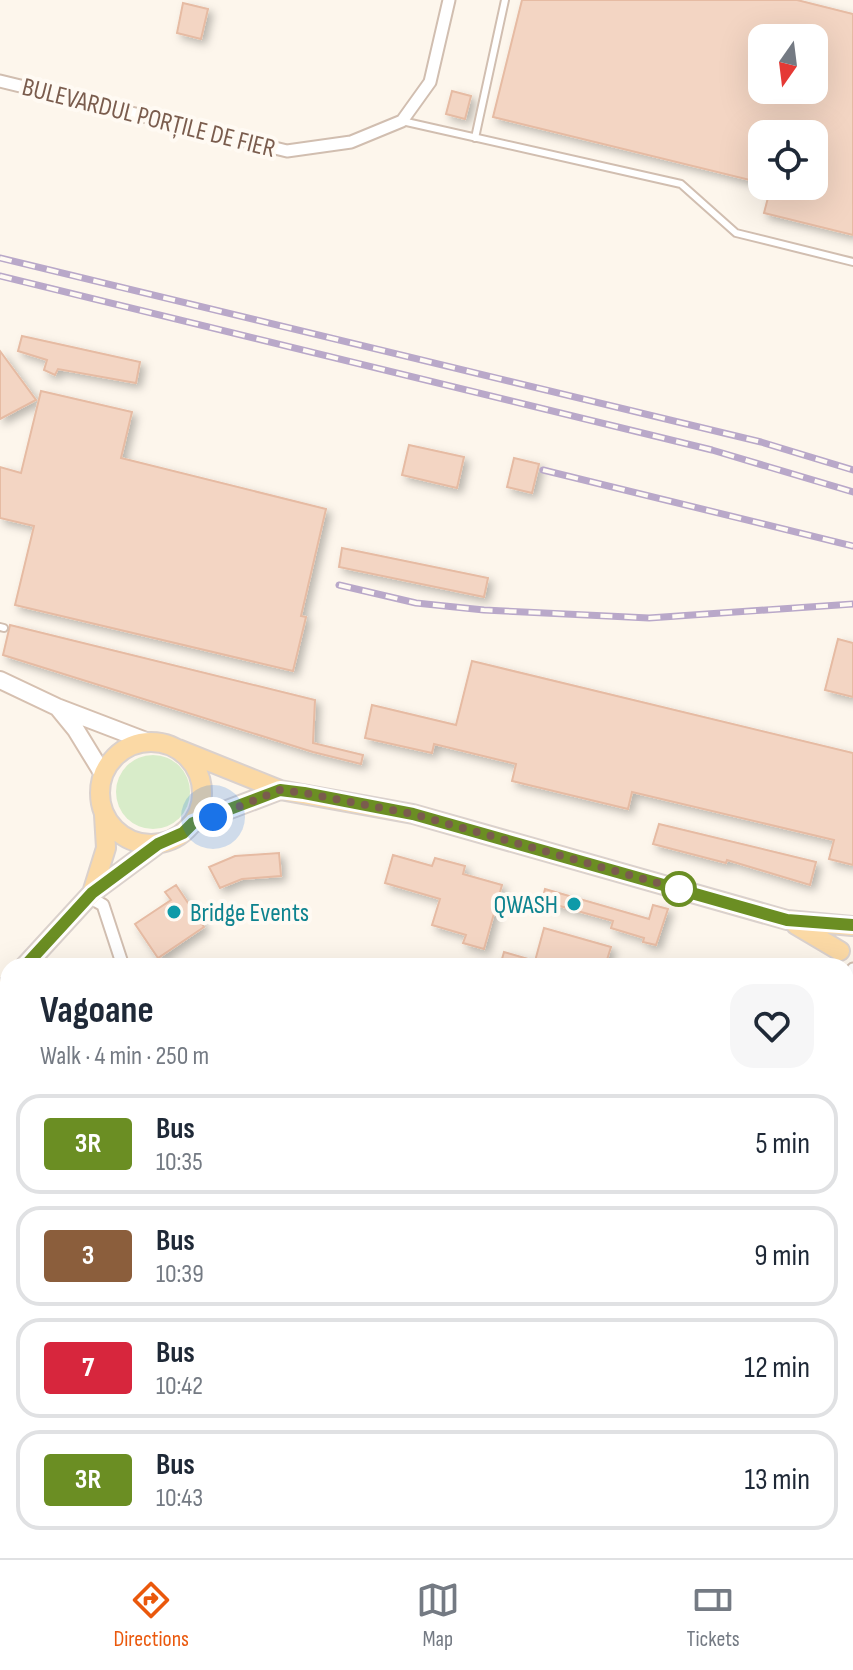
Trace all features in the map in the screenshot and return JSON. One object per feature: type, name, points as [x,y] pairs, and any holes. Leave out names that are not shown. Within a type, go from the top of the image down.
[{"type":"main road","points":[[0,680],[57,707],[146,741],[178,749],[280,790],[413,814],[787,920],[852,926]]},
{"type":"main road","points":[[57,707],[76,730],[103,774]]},
{"type":"main road","points":[[91,895],[106,848],[100,787],[103,774],[120,752],[146,741]]},
{"type":"main road","points":[[32,958],[91,895],[158,844],[183,833],[193,823],[203,791],[199,774],[178,749]]},
{"type":"main road","points":[[193,823],[280,790]]},
{"type":"main road","points":[[103,812],[120,833],[131,840],[158,844]]},
{"type":"main road","points":[[787,920],[844,958]]},
{"type":"main road","points":[[848,958],[840,939],[852,926]]},
{"type":"street","points":[[402,121],[430,82],[449,0]]},
{"type":"street","name":"BULEVARDUL PORȚILE DE FIER","points":[[0,81],[287,151],[351,142],[402,121]]},
{"type":"street","points":[[91,895],[103,905],[120,958]]},
{"type":"lane","points":[[475,138],[505,0]]},
{"type":"lane","points":[[402,121],[681,184],[736,233],[853,262]]},
{"type":"green space","points":[[146,755],[160,755],[174,761],[184,771],[190,792],[184,813],[174,823],[160,829],[146,829],[132,823],[122,813],[116,799],[116,785],[122,771],[132,761]]},
{"type":"building","points":[[522,0],[797,0],[853,14],[853,235],[764,213],[767,200],[828,200],[828,120],[748,120],[748,180],[493,117]]},
{"type":"building","points":[[183,3],[208,9],[201,39],[177,33]]},
{"type":"building","points":[[452,91],[471,96],[465,119],[446,114]]},
{"type":"building","points":[[22,336],[140,362],[136,383],[58,369],[55,375],[44,370],[47,360],[18,351]]},
{"type":"building","points":[[0,351],[36,400],[0,419]]},
{"type":"building","points":[[41,391],[132,412],[121,458],[326,509],[301,616],[306,617],[293,671],[15,605],[34,526],[0,518],[0,467],[21,473]]},
{"type":"building","points":[[409,445],[464,457],[457,488],[402,475]]},
{"type":"building","points":[[514,458],[539,464],[532,493],[507,487]]},
{"type":"building","points":[[342,548],[488,578],[484,597],[339,567]]},
{"type":"building","points":[[10,625],[315,700],[313,743],[363,755],[361,764],[313,752],[3,655]]},
{"type":"building","points":[[838,639],[853,643],[853,697],[825,690]]},
{"type":"building","points":[[472,661],[853,753],[853,865],[829,859],[834,840],[632,792],[628,809],[512,781],[516,764],[434,744],[432,753],[365,738],[372,705],[456,725]]},
{"type":"building","points":[[659,824],[816,862],[810,885],[727,860],[726,863],[653,844]]},
{"type":"building","points":[[279,853],[281,876],[242,879],[220,888],[209,867],[235,856]]},
{"type":"building","points":[[393,855],[432,866],[435,858],[465,866],[463,874],[502,885],[484,949],[463,943],[466,935],[432,925],[440,899],[385,883]]},
{"type":"building","name":"Bridge Events","points":[[176,885],[204,927],[158,958],[135,924],[171,900],[165,892]]},
{"type":"building","points":[[545,889],[649,919],[653,905],[668,909],[656,945],[611,928],[613,921],[542,901]]},
{"type":"building","points":[[544,928],[611,947],[608,958],[536,958]]},
{"type":"building","points":[[504,952],[525,958],[502,958]]},
{"type":"railway","points":[[0,258],[761,442],[853,470]]},
{"type":"railway","points":[[0,276],[712,450],[853,492]]},
{"type":"railway","points":[[543,470],[853,546]]},
{"type":"railway","points":[[339,585],[416,603],[484,610],[649,618],[853,604]]},
{"type":"bus line","name":"3R","points":[[32,958],[92,893],[158,844],[183,833],[193,823],[233,811],[280,790],[367,803],[413,814],[787,920],[821,925],[853,925]]},
{"type":"place","name":"QWASH","points":[[574,904]]},
{"type":"place","name":"Bridge Events","points":[[174,912]]},
{"type":"route","points":[[213,817],[280,790],[304,793],[413,814],[679,889]]}]
